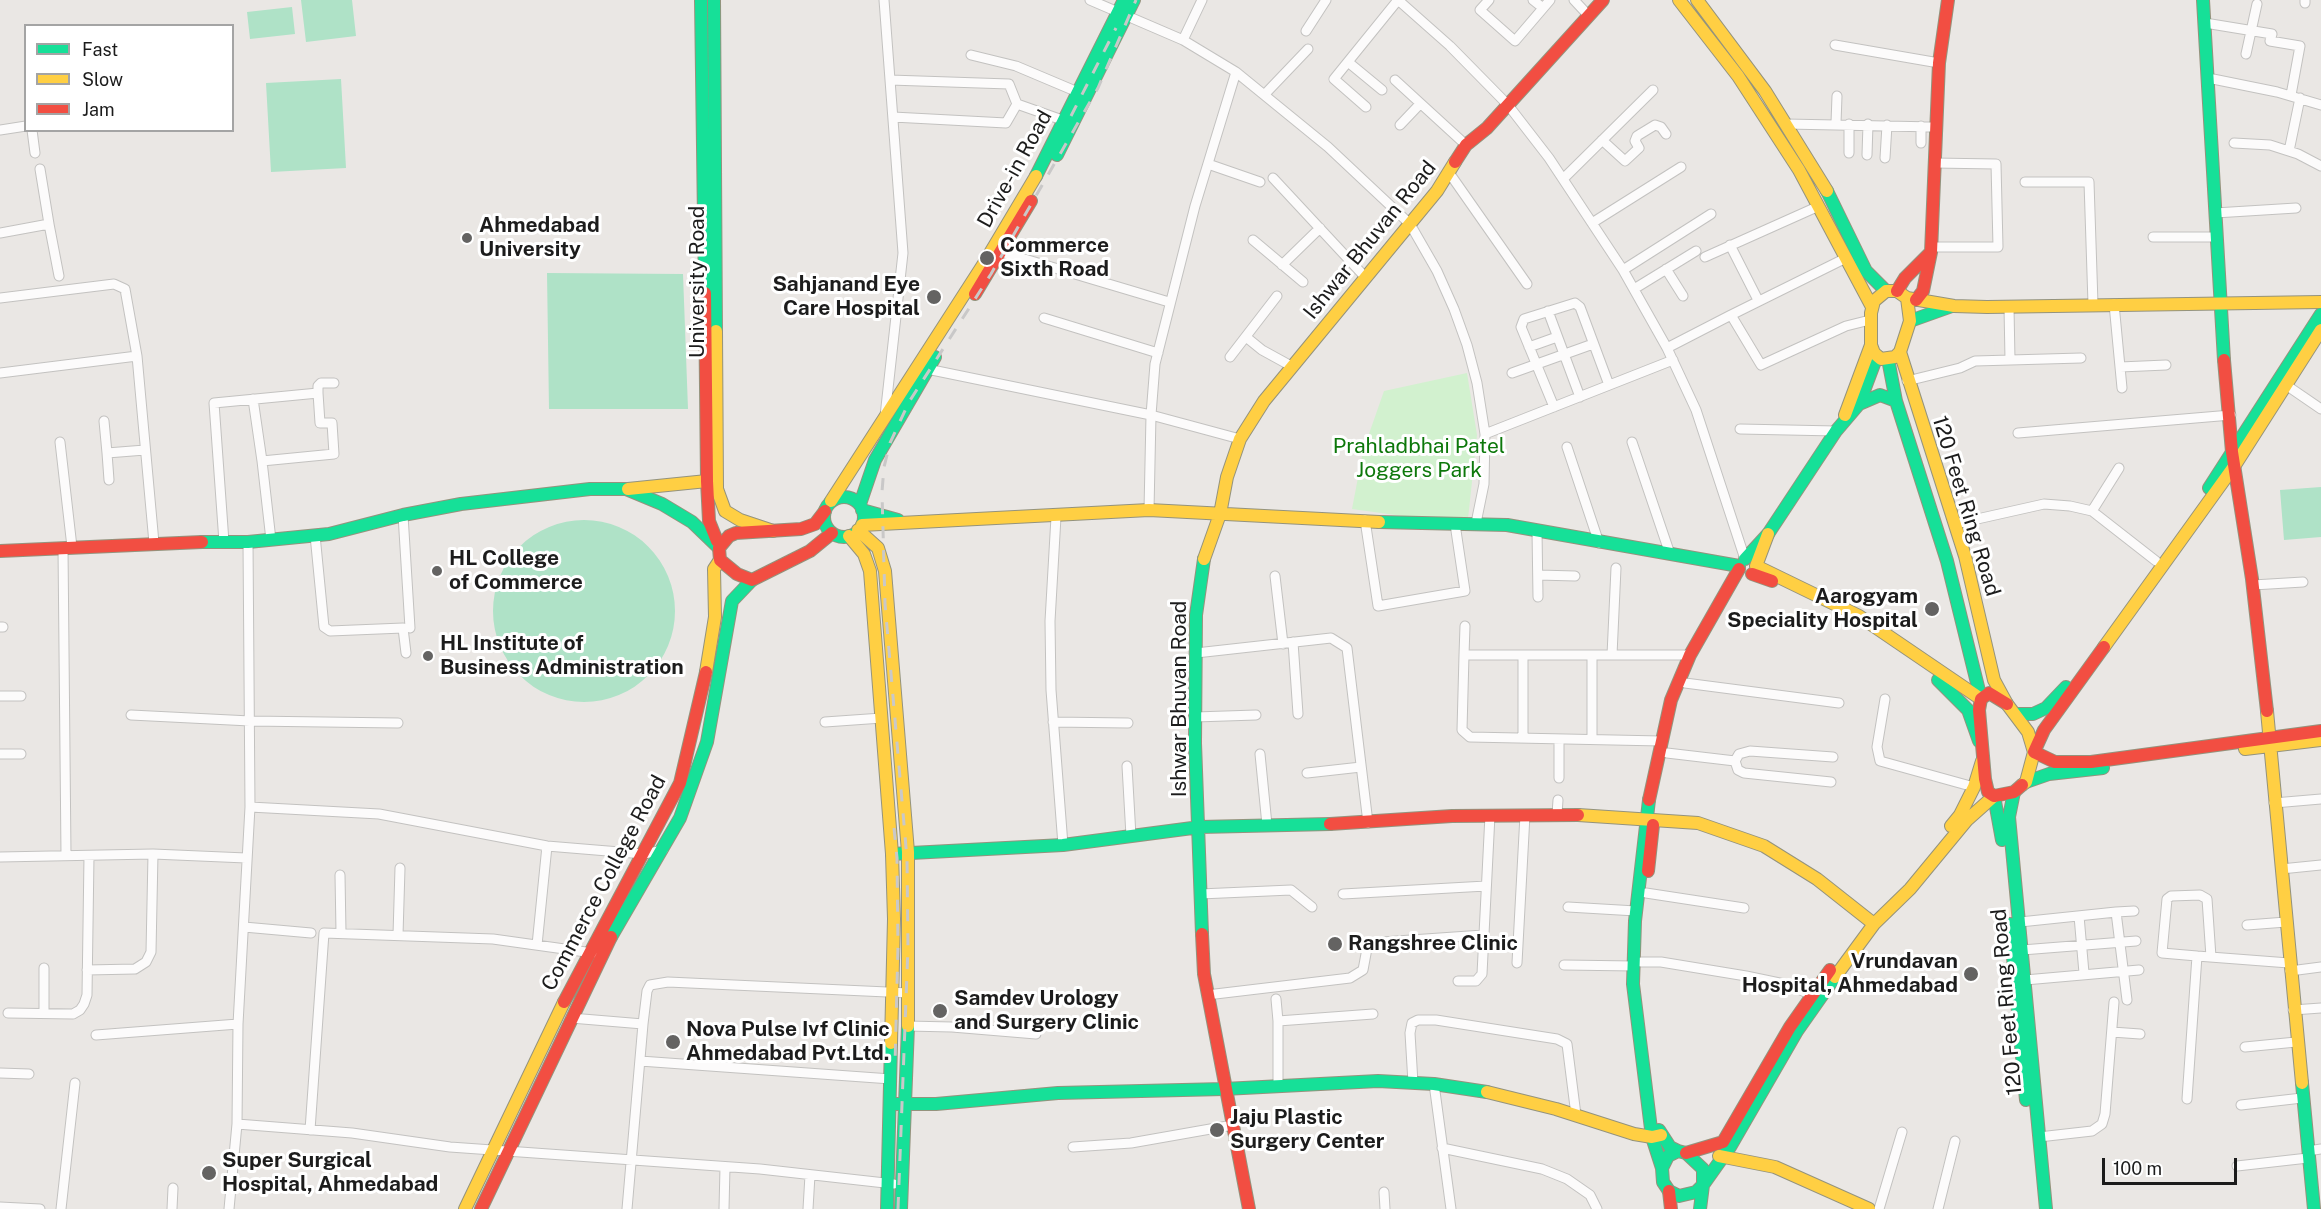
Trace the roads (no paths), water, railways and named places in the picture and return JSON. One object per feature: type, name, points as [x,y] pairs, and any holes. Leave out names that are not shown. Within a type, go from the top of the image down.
[{"type":"street","name":"University Road","points":[[701,0],[707,481],[710,521],[720,554]]},
{"type":"street","name":"University Road","points":[[714,0],[717,489],[725,511],[740,520],[773,531]]},
{"type":"street","points":[[884,0],[903,253],[884,420]]},
{"type":"street","points":[[1090,0],[1123,9],[1183,40],[1236,72],[1328,147],[1410,224],[1437,271],[1467,345],[1485,434],[1485,483],[1476,523]]},
{"type":"street","name":"Drive-in Road","points":[[828,506],[983,265],[1065,121],[1123,9],[1134,0]]},
{"type":"street","points":[[1183,40],[1202,0]]},
{"type":"street","points":[[1306,31],[1326,0]]},
{"type":"street","points":[[1366,107],[1334,79],[1398,0],[1450,46],[1508,105],[1563,179],[1623,270],[1667,348],[1696,410],[1746,569],[1695,660],[1677,702],[1649,819],[1646,893],[1634,984],[1663,1182],[1669,1191],[1671,1209]]},
{"type":"street","points":[[1489,0],[1480,9],[1515,41],[1550,0]]},
{"type":"street","points":[[1533,0],[1543,8]]},
{"type":"street","points":[[1574,0],[1588,15]]},
{"type":"street","name":"Ishwar Bhuvan Road","points":[[1249,1209],[1224,1089],[1204,974],[1195,717],[1197,615],[1205,550],[1220,514],[1227,477],[1240,439],[1264,401],[1410,224],[1449,174],[1466,145],[1487,129],[1603,0]]},
{"type":"street","points":[[1679,0],[1744,86],[1819,206],[1872,307]]},
{"type":"street","points":[[1697,0],[1765,91],[1786,124],[1831,198],[1866,271],[1877,282],[1901,295],[1954,306],[2008,307],[2321,302]]},
{"type":"street","points":[[1740,429],[1839,428],[1859,404],[1879,354],[1870,320],[1872,307],[1879,296],[1923,291],[1931,250],[1935,127],[1944,0]]},
{"type":"street","points":[[2203,0],[2220,302],[2231,415],[2232,452],[2253,585],[2314,1209]]},
{"type":"street","points":[[2246,54],[2258,4]]},
{"type":"street","name":"Drive-in Road","points":[[861,507],[874,460],[1047,173],[1123,9]]},
{"type":"street","points":[[2205,23],[2272,34],[2270,41],[2300,45],[2289,152]]},
{"type":"street","points":[[1835,45],[1939,63]]},
{"type":"street","points":[[1265,94],[1308,49]]},
{"type":"street","points":[[971,55],[1016,66],[1080,93]]},
{"type":"street","points":[[1348,62],[1382,90]]},
{"type":"street","points":[[1149,510],[1151,415],[1158,353],[1169,303],[1236,72]]},
{"type":"street","points":[[2208,78],[2296,97],[2321,105]]},
{"type":"street","points":[[890,80],[1009,84],[1017,104],[1065,121]]},
{"type":"street","points":[[1395,80],[1419,105],[1466,145]]},
{"type":"street","points":[[1563,179],[1653,90]]},
{"type":"street","points":[[1836,123],[1837,96]]},
{"type":"street","points":[[893,117],[1006,123],[1017,104]]},
{"type":"street","points":[[1400,125],[1419,105]]},
{"type":"street","points":[[1786,124],[1836,123],[1935,127]]},
{"type":"street","points":[[1849,124],[1849,153]]},
{"type":"street","points":[[1867,155],[1868,124]]},
{"type":"street","points":[[1602,140],[1624,161],[1639,148],[1635,141],[1637,136],[1655,125],[1660,127],[1665,134]]},
{"type":"street","points":[[1886,158],[1887,125]]},
{"type":"street","points":[[0,130],[24,126]]},
{"type":"street","points":[[1921,126],[1921,143]]},
{"type":"street","points":[[32,132],[35,153]]},
{"type":"street","points":[[2234,143],[2270,145],[2321,166]]},
{"type":"street","points":[[1879,354],[1900,352],[1910,321],[1901,295],[1905,278],[1931,250],[1998,247],[1995,164],[1934,163]]},
{"type":"street","points":[[1208,164],[1260,182]]},
{"type":"street","points":[[1592,223],[1681,167]]},
{"type":"street","points":[[40,169],[59,276]]},
{"type":"street","points":[[1449,174],[1527,284]]},
{"type":"street","points":[[1272,178],[1366,278]]},
{"type":"street","points":[[2025,182],[2089,182],[2093,304]]},
{"type":"street","points":[[1705,257],[1819,206]]},
{"type":"street","points":[[2215,213],[2296,208]]},
{"type":"street","points":[[1623,270],[1711,214]]},
{"type":"street","points":[[0,233],[49,224]]},
{"type":"street","points":[[1282,265],[1320,228]]},
{"type":"street","points":[[2153,237],[2216,237]]},
{"type":"street","points":[[1253,240],[1303,282]]},
{"type":"street","points":[[1730,245],[1758,300]]},
{"type":"street","points":[[1634,289],[1696,251]]},
{"type":"street","points":[[1001,252],[1169,303]]},
{"type":"street","points":[[1667,348],[1758,300],[1846,258]]},
{"type":"street","points":[[1666,269],[1683,296]]},
{"type":"street","points":[[1877,282],[1892,282],[1905,278]]},
{"type":"street","points":[[0,298],[120,285],[128,297],[154,543]]},
{"type":"street","points":[[1230,357],[1277,296]]},
{"type":"street","points":[[1554,407],[1521,327],[1524,319],[1575,303],[1580,307],[1609,386]]},
{"type":"street","points":[[2114,304],[2121,388]]},
{"type":"street","points":[[1910,321],[1954,306]]},
{"type":"street","points":[[2008,307],[2010,360]]},
{"type":"street","points":[[1548,311],[1580,397]]},
{"type":"street","points":[[2018,714],[2033,714],[2046,708],[2062,691],[2232,452],[2321,314]]},
{"type":"street","points":[[1731,315],[1761,365],[1846,326],[1870,320]]},
{"type":"street","points":[[1044,318],[1158,353]]},
{"type":"street","points":[[2026,782],[2034,752],[2049,722],[2235,465],[2321,330]]},
{"type":"street","points":[[1246,337],[1262,350],[1293,367]]},
{"type":"street","points":[[1529,347],[1557,337]]},
{"type":"street","points":[[1512,373],[1593,344]]},
{"type":"street","name":"120 Feet Ring Road","points":[[1900,352],[1907,381],[1955,525],[1994,680],[2007,704]]},
{"type":"street","points":[[1638,964],[1636,911],[1661,741],[1671,700],[1690,655],[1839,428],[1879,354]]},
{"type":"street","name":"120 Feet Ring Road","points":[[1879,354],[1936,520],[1976,671],[1980,699],[1978,723],[1982,761],[1988,792],[1994,796],[2000,822],[2037,1209]]},
{"type":"street","points":[[0,373],[136,356]]},
{"type":"street","points":[[1907,381],[1960,368],[1975,361],[2081,358]]},
{"type":"street","points":[[1485,434],[1673,360]]},
{"type":"street","points":[[2120,368],[2166,365]]},
{"type":"street","points":[[927,369],[1151,415],[1240,439]]},
{"type":"street","points":[[262,461],[334,454],[336,423],[321,423],[318,386],[321,383],[334,382]]},
{"type":"street","points":[[2286,385],[2321,409]]},
{"type":"street","points":[[224,542],[214,403],[318,393]]},
{"type":"street","points":[[1859,404],[1880,395],[1896,401]]},
{"type":"street","points":[[253,399],[271,540]]},
{"type":"street","points":[[2018,433],[2231,415]]},
{"type":"street","points":[[104,421],[109,480]]},
{"type":"street","points":[[60,442],[68,547],[66,855]]},
{"type":"street","points":[[1632,442],[1670,555]]},
{"type":"street","points":[[1567,447],[1599,543]]},
{"type":"street","points":[[107,453],[145,450]]},
{"type":"street","points":[[2092,511],[2119,468]]},
{"type":"street","points":[[0,551],[154,543],[248,542],[315,536],[461,504],[590,489],[626,489],[707,481]]},
{"type":"street","points":[[626,489],[679,513],[701,529],[737,574],[752,580],[810,551],[832,533],[911,524],[1149,510],[1455,524],[1476,523],[1537,531],[1746,569],[1859,616],[1980,699],[1989,693],[2007,704],[2018,714],[2028,732],[2034,752],[2055,762],[2091,762],[2165,756]]},
{"type":"street","points":[[720,554],[729,536],[736,533],[809,527],[828,506],[843,497],[861,507],[911,524]]},
{"type":"street","points":[[1955,525],[2044,504],[2092,511],[2156,561]]},
{"type":"street","points":[[828,506],[825,523],[832,533]]},
{"type":"street","points":[[861,507],[856,530],[870,571],[892,854],[893,992],[886,1209]]},
{"type":"street","points":[[403,515],[410,628]]},
{"type":"street","points":[[1056,517],[1050,621],[1053,722],[1062,845]]},
{"type":"street","points":[[1365,520],[1378,606],[1465,591],[1455,524]]},
{"type":"street","points":[[856,530],[878,548],[885,571],[908,852],[909,993],[902,1209]]},
{"type":"street","points":[[1537,531],[1538,597]]},
{"type":"street","points":[[315,536],[324,627],[330,631],[403,628],[406,652]]},
{"type":"street","points":[[229,1209],[237,1124],[238,1024],[250,807],[248,542]]},
{"type":"street","name":"Commerce College Road","points":[[465,1209],[492,1150],[595,954],[680,783],[692,745],[711,646],[715,617],[713,578],[720,554]]},
{"type":"street","points":[[1612,655],[1616,568]]},
{"type":"street","points":[[1746,569],[1856,621],[1945,684],[1968,710],[1981,745]]},
{"type":"street","points":[[1538,575],[1575,576]]},
{"type":"street","points":[[1275,576],[1288,643],[1298,714]]},
{"type":"street","name":"Commerce College Road","points":[[481,1209],[571,1018],[595,954],[663,850],[680,818],[707,742],[732,601],[743,586],[752,580]]},
{"type":"street","points":[[2253,585],[2302,582]]},
{"type":"street","points":[[1465,626],[1462,730],[1465,735],[1661,741]]},
{"type":"street","points":[[1196,653],[1331,638],[1347,648],[1368,823]]},
{"type":"street","points":[[1464,655],[1690,655]]},
{"type":"street","points":[[1523,655],[1523,738]]},
{"type":"street","points":[[1592,655],[1592,740]]},
{"type":"street","points":[[1948,679],[1967,681],[1976,671]]},
{"type":"street","points":[[1685,683],[1839,703]]},
{"type":"street","points":[[0,696],[21,696]]},
{"type":"street","points":[[1885,699],[1877,747],[1880,761],[1974,787]]},
{"type":"street","points":[[131,715],[250,721],[398,723]]},
{"type":"street","points":[[1195,717],[1256,715]]},
{"type":"street","points":[[825,722],[882,718]]},
{"type":"street","points":[[1053,722],[1128,723]]},
{"type":"street","points":[[1691,1209],[1700,1188],[1724,1157],[1797,1031],[1871,921],[1910,889],[1967,820],[1994,796],[2014,792],[2026,782],[2049,774],[2269,742],[2321,732]]},
{"type":"street","points":[[1559,739],[1559,778]]},
{"type":"street","points":[[2269,742],[2321,741]]},
{"type":"street","points":[[1831,782],[1744,773],[1738,770],[1735,761],[1739,754],[1750,751],[1833,757]]},
{"type":"street","points":[[1666,753],[1735,761]]},
{"type":"street","points":[[0,754],[21,754]]},
{"type":"street","points":[[1260,754],[1267,825]]},
{"type":"street","points":[[1700,1151],[1723,1142],[1790,1027],[1812,995],[1960,815],[1974,787],[1982,761]]},
{"type":"street","points":[[1127,766],[1131,836]]},
{"type":"street","points":[[1307,773],[1361,767]]},
{"type":"street","name":"120 Feet Ring Road","points":[[2014,792],[2009,817],[2046,1209]]},
{"type":"street","points":[[2274,803],[2321,799]]},
{"type":"street","points":[[1557,814],[1558,800]]},
{"type":"street","points":[[250,807],[378,814],[547,846],[644,854],[663,850]]},
{"type":"street","points":[[892,854],[1062,845],[1200,827],[1368,823],[1490,815],[1557,814],[1649,819],[1698,823],[1764,846],[1817,879],[1871,921]]},
{"type":"street","points":[[1458,981],[1476,981],[1482,974],[1490,815]]},
{"type":"street","points":[[1517,963],[1525,815]]},
{"type":"street","points":[[537,945],[547,846]]},
{"type":"street","points":[[0,857],[153,854],[246,858]]},
{"type":"street","points":[[87,970],[135,969],[146,962],[152,952],[153,854]]},
{"type":"street","points":[[8,1013],[73,1014],[80,1010],[87,995],[89,856]]},
{"type":"street","points":[[2281,869],[2321,866]]},
{"type":"street","points":[[398,935],[400,868]]},
{"type":"street","points":[[340,875],[341,932]]},
{"type":"street","points":[[1343,894],[1486,886]]},
{"type":"street","points":[[1200,894],[1291,890],[1312,907]]},
{"type":"street","points":[[1646,893],[1744,908]]},
{"type":"street","points":[[2211,957],[2207,898],[2200,895],[2171,896],[2167,899],[2162,953],[2289,967],[2321,967]]},
{"type":"street","points":[[1568,907],[1636,911]]},
{"type":"street","points":[[2020,922],[2134,910]]},
{"type":"street","points":[[2116,912],[2127,1000]]},
{"type":"street","points":[[2079,916],[2084,973]]},
{"type":"street","points":[[2247,925],[2286,922]]},
{"type":"street","points":[[244,927],[311,933]]},
{"type":"street","points":[[310,1130],[322,937],[328,931],[493,939],[595,954]]},
{"type":"street","points":[[1207,996],[1350,978],[1363,970],[1368,944],[1483,935]]},
{"type":"street","points":[[2022,950],[2136,940]]},
{"type":"street","points":[[2187,1099],[2198,956]]},
{"type":"street","points":[[1564,965],[1661,962],[1746,975],[1789,985],[1812,995]]},
{"type":"street","points":[[44,968],[44,1013]]},
{"type":"street","points":[[2025,980],[2084,973],[2139,970]]},
{"type":"street","points":[[627,1209],[643,1024],[647,991],[650,985],[660,982],[909,993]]},
{"type":"street","points":[[1276,999],[1278,1085]]},
{"type":"street","points":[[2039,1137],[2092,1131],[2102,1124],[2105,1114],[2114,1002]]},
{"type":"street","points":[[2293,1010],[2321,1008]]},
{"type":"street","points":[[1278,1021],[1373,1014]]},
{"type":"street","points":[[571,1018],[643,1024]]},
{"type":"street","points":[[1413,1083],[1410,1033],[1412,1023],[1418,1020],[1436,1020],[1557,1039],[1567,1044],[1576,1115]]},
{"type":"street","points":[[96,1035],[238,1024]]},
{"type":"street","points":[[907,1026],[1036,1034]]},
{"type":"street","points":[[2112,1032],[2140,1034]]},
{"type":"street","points":[[2245,1047],[2296,1042]]},
{"type":"street","points":[[640,1061],[891,1079]]},
{"type":"street","points":[[0,1073],[29,1074]]},
{"type":"street","points":[[890,1104],[905,1105],[1058,1093],[1224,1089],[1378,1081],[1434,1084],[1498,1094],[1657,1136],[1703,1169],[1698,1209]]},
{"type":"street","points":[[61,1209],[75,1083]]},
{"type":"street","points":[[1434,1084],[1451,1209]]},
{"type":"street","points":[[2241,1105],[2302,1098]]},
{"type":"street","points":[[237,1124],[492,1150],[725,1167],[902,1184]]},
{"type":"street","points":[[1073,1147],[1131,1143],[1233,1125]]},
{"type":"street","points":[[1879,1209],[1902,1132]]},
{"type":"street","points":[[1938,1209],[1955,1141]]},
{"type":"street","points":[[1442,1148],[1542,1170],[1567,1179],[1590,1196],[1597,1209]]},
{"type":"street","points":[[2237,1166],[2308,1155],[2321,1149]]},
{"type":"street","points":[[1662,1168],[1668,1156],[1700,1151],[1775,1167],[1869,1209]]},
{"type":"street","points":[[1716,1168],[1742,1165],[1758,1167],[1853,1209]]},
{"type":"street","points":[[724,1209],[725,1167]]},
{"type":"street","points":[[808,1209],[810,1175]]},
{"type":"street","points":[[172,1209],[173,1188]]},
{"type":"street","points":[[1669,1191],[1679,1196],[1700,1188]]},
{"type":"street","points":[[1384,1192],[1386,1209]]},
{"type":"street","points":[[0,1207],[40,1209]]},
{"type":"railway","points":[[898,1209],[908,947],[907,859],[885,604],[882,492],[884,467],[890,443],[909,402],[991,274],[1098,88],[1136,0]]},
{"type":"railway","points":[[1071,116],[1116,28]]},
{"type":"railway","points":[[894,828],[897,858],[898,946],[895,1065]]},
{"type":"place","name":"Ahmedabad University","points":[[467,238]]},
{"type":"place","name":"Commerce Sixth Road","points":[[987,258]]},
{"type":"place","name":"Sahjanand Eye Care Hospital","points":[[934,297]]},
{"type":"place","name":"HL College of Commerce","points":[[437,571]]},
{"type":"place","name":"Aarogyam Speciality Hospital","points":[[1932,609]]},
{"type":"place","name":"HL Institute of Business Administration","points":[[428,656]]},
{"type":"place","name":"Rangshree Clinic","points":[[1335,944]]},
{"type":"place","name":"Vrundavan Hospital, Ahmedabad","points":[[1971,974]]},
{"type":"place","name":"Samdev Urology and Surgery Clinic","points":[[940,1011]]},
{"type":"place","name":"Nova Pulse Ivf Clinic Ahmedabad Pvt.Ltd.","points":[[673,1042]]},
{"type":"place","name":"Jaju Plastic Surgery Center","points":[[1217,1130]]},
{"type":"place","name":"Super Surgical Hospital, Ahmedabad","points":[[209,1173]]},
{"type":"park label","name":"Prahladbhai Patel Joggers Park","points":[[1419,459]]}]
